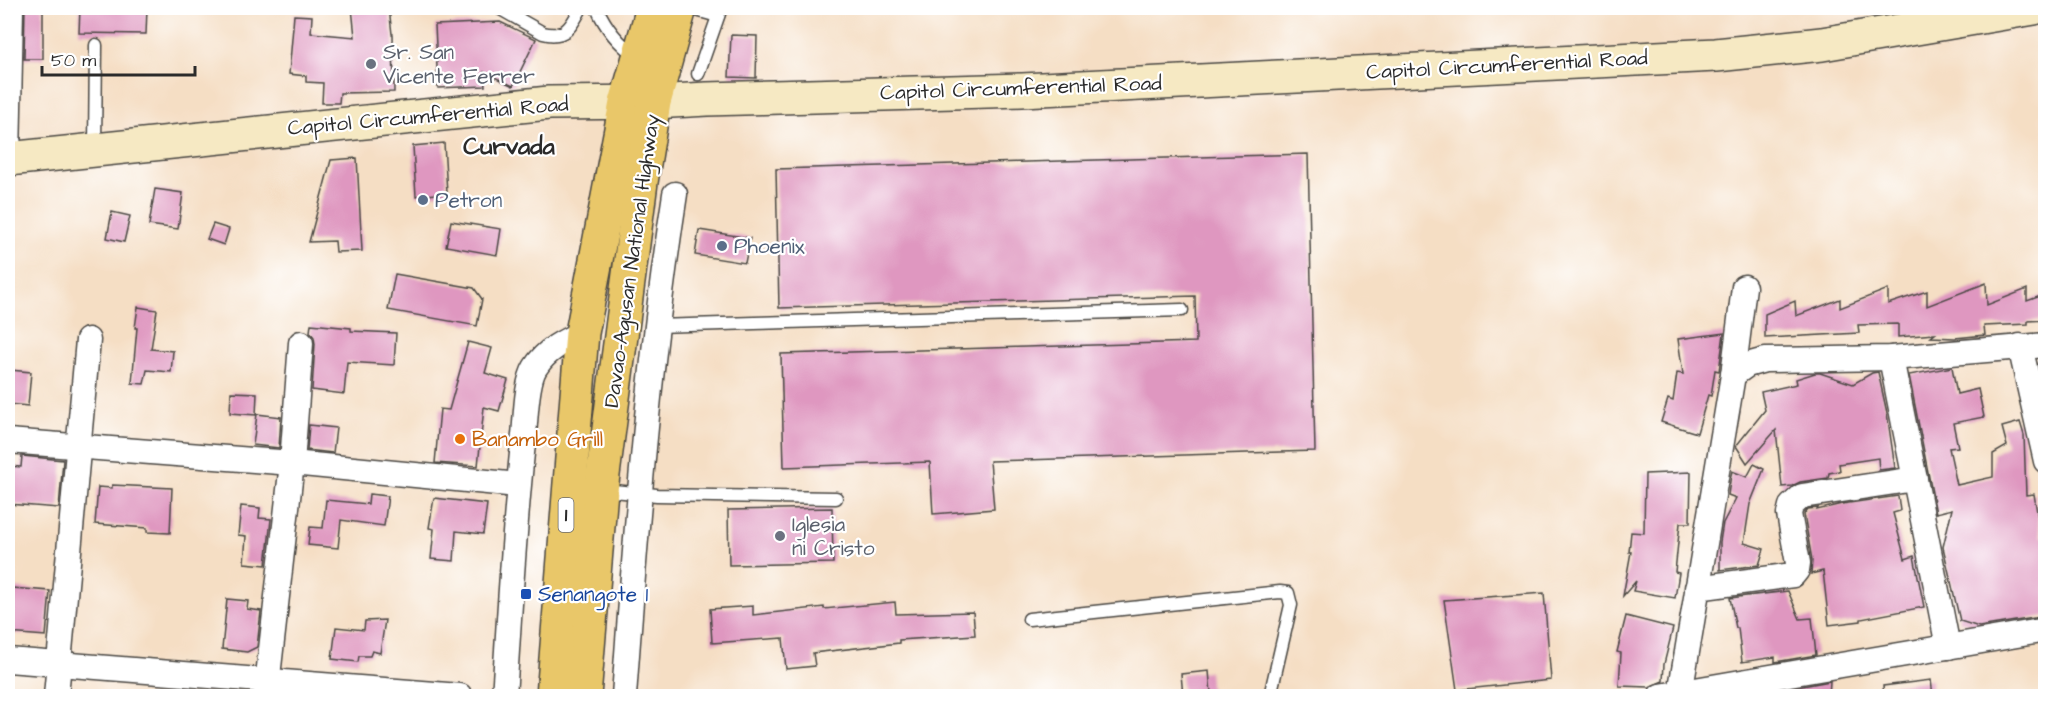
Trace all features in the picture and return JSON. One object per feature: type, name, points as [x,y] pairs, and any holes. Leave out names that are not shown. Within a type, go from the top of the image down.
[{"type":"highway","name":"Davao-Agusan National Highway","points":[[553,696],[585,488],[647,263],[658,188],[640,103],[638,58],[653,8]]},
{"type":"highway","name":"Davao-Agusan National Highway","points":[[584,696],[585,488],[582,333],[640,103],[680,8]]},
{"type":"main road","name":"Capitol Circumferential Road","points":[[8,159],[514,105],[1022,90],[1716,55],[1822,44],[2034,8]]},
{"type":"street","points":[[8,159],[11,8]]},
{"type":"street","points":[[624,696],[639,493],[657,326],[647,263]]},
{"type":"street","points":[[1744,287],[1733,375],[1697,588],[1670,695],[1754,688],[1948,647],[2046,630]]},
{"type":"street","points":[[504,696],[518,485],[533,370],[544,355],[562,342],[582,333]]},
{"type":"street","points":[[56,696],[88,340]]},
{"type":"street","points":[[266,688],[292,463],[301,343]]},
{"type":"street","points":[[1733,375],[1747,365],[1765,360],[1891,358],[2046,345]]},
{"type":"street","points":[[2020,346],[2046,461]]},
{"type":"street","points":[[1891,358],[1948,647]]},
{"type":"street","points":[[8,441],[292,463],[518,485]]},
{"type":"street","points":[[1697,588],[1793,575],[1798,563],[1789,514],[1791,506],[1802,496],[1915,478]]},
{"type":"street","points":[[8,660],[266,688],[460,696]]},
{"type":"lane","points":[[500,8],[543,33],[551,35],[562,34],[570,28],[581,8]]},
{"type":"lane","points":[[597,8],[603,22],[622,46],[638,58]]},
{"type":"lane","points":[[689,8],[720,12],[698,74]]},
{"type":"lane","points":[[95,149],[96,45]]},
{"type":"lane","points":[[657,326],[1182,310]]},
{"type":"lane","points":[[585,488],[639,493],[836,498]]},
{"type":"lane","points":[[1029,620],[1280,592],[1288,593],[1291,605],[1270,696]]},
{"type":"building","points":[[25,8],[43,8],[43,59],[24,59]]},
{"type":"building","points":[[80,8],[147,8],[146,34],[79,33]]},
{"type":"building","points":[[352,8],[389,8],[393,34],[394,92],[340,93],[339,103],[322,103],[323,83],[306,82],[306,76],[289,74],[294,15],[312,16],[311,33],[355,37]]},
{"type":"building","points":[[500,22],[536,39],[513,86],[484,72],[485,86],[438,88],[435,25]]},
{"type":"building","points":[[731,35],[757,36],[756,78],[729,77]]},
{"type":"building","points":[[444,143],[447,193],[416,196],[413,146]]},
{"type":"building","points":[[1308,154],[1315,451],[990,461],[994,509],[933,514],[930,462],[784,467],[781,354],[1196,342],[1195,296],[779,308],[776,169]]},
{"type":"building","points":[[357,158],[362,251],[336,252],[335,241],[309,242],[331,160]]},
{"type":"building","points":[[155,189],[183,193],[178,229],[149,225]]},
{"type":"building","points":[[112,212],[130,216],[124,242],[107,238]]},
{"type":"building","points":[[451,221],[501,229],[497,255],[446,246]]},
{"type":"building","points":[[213,224],[229,229],[224,245],[207,239]]},
{"type":"building","name":"Phoenix","points":[[699,230],[750,238],[745,263],[695,255]]},
{"type":"building","points":[[395,274],[474,288],[482,299],[477,326],[388,310]]},
{"type":"building","points":[[1986,283],[1987,305],[2027,289],[2027,301],[2046,294],[2046,320],[2028,321],[2028,324],[1984,326],[1985,335],[1955,338],[1931,337],[1935,334],[1898,337],[1898,324],[1858,325],[1859,333],[1765,338],[1765,314],[1795,301],[1796,316],[1840,299],[1840,308],[1888,289],[1888,304],[1927,291],[1927,306]]},
{"type":"building","points":[[138,307],[157,310],[151,349],[173,351],[171,372],[147,370],[144,384],[132,383]]},
{"type":"building","points":[[311,324],[351,328],[351,331],[396,333],[394,365],[347,362],[344,394],[312,390],[315,344],[310,332]]},
{"type":"building","points":[[1724,333],[1719,371],[1715,370],[1711,396],[1708,395],[1697,433],[1661,422],[1668,399],[1673,401],[1677,373],[1683,374],[1678,339]]},
{"type":"building","points":[[468,342],[492,348],[485,373],[508,380],[499,411],[484,407],[478,466],[435,463],[440,409],[449,410]]},
{"type":"building","points":[[1952,367],[1957,394],[1978,389],[1984,417],[1953,423],[1958,447],[1949,448],[1957,485],[1993,477],[1993,454],[2007,446],[2002,427],[2020,422],[2024,435],[2026,495],[2034,494],[2041,537],[2046,537],[2046,616],[1979,627],[1960,621],[1943,547],[1952,509],[1936,513],[1909,375]]},
{"type":"building","points":[[10,370],[31,372],[28,406],[8,404]]},
{"type":"building","points":[[1878,372],[1895,468],[1879,470],[1878,458],[1839,464],[1840,471],[1829,473],[1828,478],[1782,487],[1776,430],[1747,463],[1736,446],[1765,410],[1761,392],[1797,384],[1796,379],[1815,373],[1853,384]]},
{"type":"building","points":[[231,392],[257,393],[256,415],[230,413]]},
{"type":"building","points":[[257,414],[281,417],[279,448],[253,445]]},
{"type":"building","points":[[309,425],[336,428],[333,453],[307,450]]},
{"type":"building","points":[[22,456],[63,460],[59,508],[8,504],[8,466],[21,467]]},
{"type":"building","points":[[1754,464],[1764,469],[1750,504],[1744,543],[1764,549],[1759,565],[1720,570],[1723,523],[1736,498],[1728,495],[1732,471],[1747,477]]},
{"type":"building","points":[[1691,472],[1690,523],[1680,523],[1675,572],[1679,573],[1675,598],[1633,591],[1636,581],[1623,596],[1631,552],[1629,552],[1631,532],[1644,533],[1645,474]]},
{"type":"building","points":[[112,485],[172,488],[170,533],[147,532],[147,528],[95,524],[98,487],[112,488]]},
{"type":"building","points":[[369,494],[388,496],[384,526],[341,520],[338,548],[308,545],[310,527],[323,528],[326,500],[368,504]]},
{"type":"building","points":[[1898,496],[1900,511],[1893,513],[1905,559],[1914,556],[1924,607],[1861,619],[1861,621],[1829,625],[1823,571],[1811,574],[1812,560],[1804,514],[1808,509],[1818,508],[1817,510]]},
{"type":"building","points":[[434,498],[487,504],[483,534],[456,531],[454,561],[431,559],[434,529],[429,528]]},
{"type":"building","points":[[241,506],[260,508],[259,518],[271,519],[266,565],[244,563],[246,536],[238,535]]},
{"type":"building","name":"Iglesia ni Cristo","points":[[832,508],[833,563],[729,565],[728,510]]},
{"type":"building","points":[[12,588],[50,591],[46,636],[8,633],[8,597]]},
{"type":"building","points":[[1788,591],[1800,619],[1812,618],[1816,655],[1775,662],[1775,657],[1742,662],[1738,628],[1736,628],[1730,598]]},
{"type":"building","points":[[1544,593],[1551,680],[1457,690],[1444,600]]},
{"type":"building","points":[[227,599],[248,601],[247,609],[261,611],[257,647],[247,652],[222,649]]},
{"type":"building","points":[[895,602],[896,614],[973,612],[975,635],[899,640],[899,643],[813,653],[815,666],[786,669],[783,638],[712,643],[710,609],[753,606],[753,615]]},
{"type":"building","points":[[1626,616],[1673,628],[1664,664],[1663,681],[1649,687],[1619,686],[1621,653],[1617,652]]},
{"type":"building","points":[[385,620],[380,653],[372,651],[370,656],[359,656],[358,662],[332,659],[336,627],[364,630],[365,621]]},
{"type":"building","points":[[1209,671],[1211,693],[1183,696],[1181,674]]},
{"type":"building","points":[[1931,680],[1933,696],[1884,696],[1883,686]]},
{"type":"building","points":[[1830,681],[1829,696],[1792,696],[1792,688]]},
{"type":"place","name":"Sr. San Vicente Ferrer","points":[[371,64]]},
{"type":"place","name":"Petron","points":[[423,200]]},
{"type":"place","name":"Phoenix","points":[[722,246]]},
{"type":"place","name":"Banambo Grill","points":[[460,439]]},
{"type":"place","name":"Iglesia ni Cristo","points":[[780,536]]},
{"type":"place","name":"Senangote 1","points":[[526,594]]},
{"type":"district","name":"Curvada","points":[[509,147]]}]
